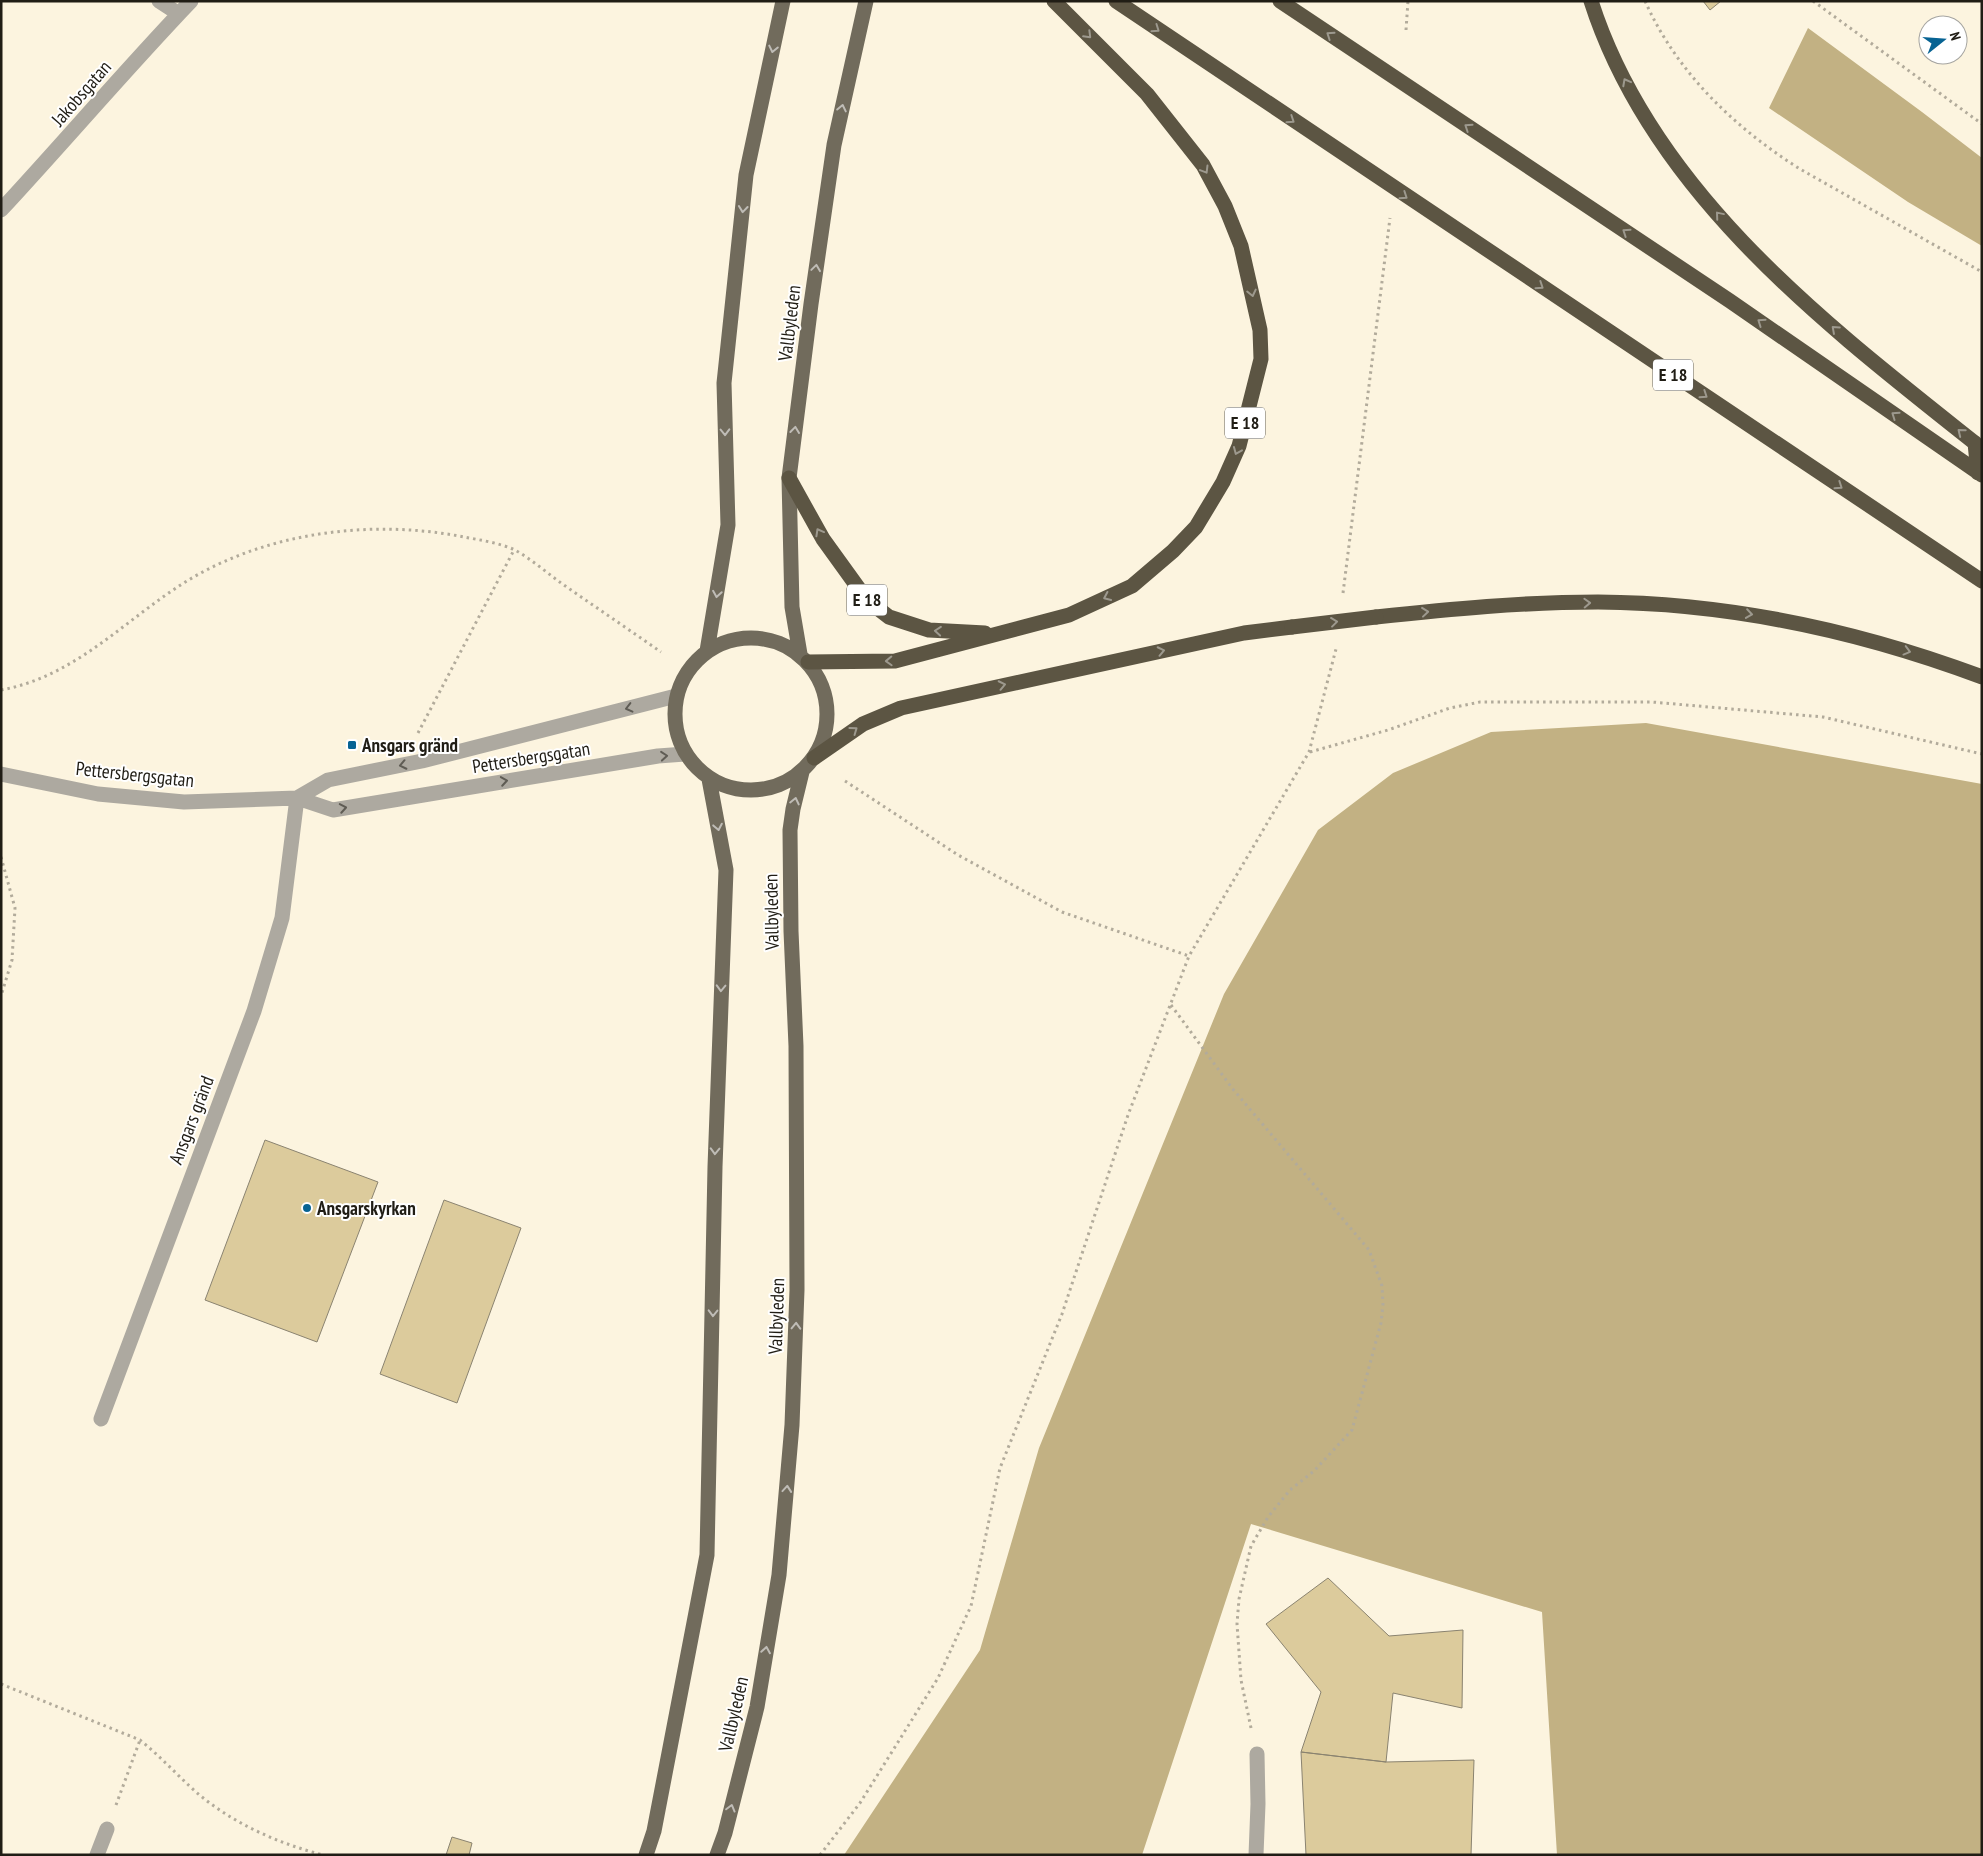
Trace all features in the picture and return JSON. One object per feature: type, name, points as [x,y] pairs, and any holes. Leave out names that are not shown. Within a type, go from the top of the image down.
[{"type":"highway","name":"E 18","points":[[804,658],[894,661],[1004,634],[1069,615],[1132,586],[1173,551],[1196,527],[1223,482],[1239,446],[1261,359],[1260,330],[1241,246],[1226,206],[1203,165],[1147,94],[1054,1]]},
{"type":"highway","name":"E 18","points":[[1116,1],[1982,581]]},
{"type":"highway","points":[[1280,1],[1730,301],[1980,474]]},
{"type":"highway","points":[[1591,1],[1612,56],[1644,116],[1689,180],[1774,273],[1859,351],[1975,444],[1980,474]]},
{"type":"highway","name":"E 18","points":[[789,478],[823,539],[856,585],[867,600],[889,616],[929,630],[1004,634]]},
{"type":"highway","points":[[814,758],[863,724],[901,708],[1244,634],[1376,617],[1521,604],[1598,602],[1680,606],[1753,615],[1839,632],[1929,657],[1982,677]]},
{"type":"main road","points":[[708,652],[728,525],[724,383],[746,175],[783,1]]},
{"type":"main road","name":"Vallbyleden","points":[[804,658],[792,607],[789,478],[834,145],[866,1]]},
{"type":"main road","points":[[752,637],[771,639],[785,644],[804,658],[824,689],[828,708],[824,740],[814,758],[802,772],[774,786],[752,790],[732,787],[709,779],[685,754],[676,726],[676,696],[694,663],[723,642],[752,637]]},
{"type":"main road","name":"Vallbyleden","points":[[717,1855],[725,1833],[757,1707],[779,1575],[792,1425],[798,1290],[796,1046],[791,931],[790,830],[802,772]]},
{"type":"main road","points":[[646,1855],[654,1831],[707,1555],[715,1167],[726,870],[709,779]]},
{"type":"street","points":[[159,1],[179,14]]},
{"type":"street","name":"Jakobsgatan","points":[[1,210],[191,1]]},
{"type":"street","name":"Pettersbergsgatan","points":[[296,798],[328,780],[422,761],[676,696]]},
{"type":"street","name":"Pettersbergsgatan","points":[[1,774],[98,794],[184,802],[296,798],[333,810],[658,756],[685,754]]},
{"type":"street","name":"Ansgars gränd","points":[[101,1419],[254,1011],[282,918],[296,798]]},
{"type":"street","points":[[1256,1855],[1257,1754]]},
{"type":"street","points":[[97,1855],[107,1829]]},
{"type":"path","points":[[1406,30],[1408,1]]},
{"type":"path","points":[[1645,1],[1665,39],[1684,66],[1722,110],[1747,132],[1773,152],[1800,169],[1982,272]]},
{"type":"path","points":[[1813,1],[1982,124]]},
{"type":"path","points":[[1343,595],[1391,214]]},
{"type":"path","points":[[1,690],[36,680],[77,661],[96,649],[151,605],[180,586],[218,566],[275,544],[343,531],[413,530],[447,534],[514,550],[661,652]]},
{"type":"path","points":[[418,734],[514,550]]},
{"type":"path","points":[[820,1855],[860,1803],[938,1678],[971,1606],[1000,1468],[1062,1314],[1128,1115],[1170,1004],[1189,956],[1309,752],[1337,643]]},
{"type":"path","points":[[1309,752],[1388,730],[1450,708],[1480,702],[1652,702],[1823,717],[1982,754]]},
{"type":"path","points":[[845,781],[958,856],[1062,912],[1189,956]]},
{"type":"path","points":[[1,857],[15,908],[12,960],[1,996]]},
{"type":"path","points":[[1170,1004],[1232,1088],[1369,1250],[1382,1286],[1381,1323],[1352,1430],[1314,1471],[1290,1490],[1268,1517],[1251,1546],[1239,1599],[1238,1650],[1241,1680],[1257,1754]]},
{"type":"path","points":[[1,1684],[140,1740],[198,1794],[220,1810],[268,1836],[323,1855]]},
{"type":"path","points":[[107,1829],[140,1740]]},
{"type":"shaded area","points":[[1808,28],[1982,158],[1982,246],[1908,202],[1769,108]]},
{"type":"shaded area","points":[[1646,723],[1982,784],[1982,1855],[1557,1855],[1542,1612],[1251,1524],[1142,1855],[844,1855],[980,1650],[1039,1448],[1224,994],[1318,830],[1393,773],[1491,732]]},
{"type":"building","points":[[1703,1],[1721,1],[1710,10]]},
{"type":"building","points":[[265,1140],[378,1182],[317,1342],[205,1300]]},
{"type":"building","points":[[444,1200],[521,1228],[457,1403],[380,1374]]},
{"type":"building","points":[[1328,1578],[1389,1636],[1463,1630],[1462,1708],[1393,1693],[1386,1762],[1301,1752],[1321,1692],[1266,1624]]},
{"type":"building","points":[[1301,1752],[1386,1762],[1474,1760],[1471,1855],[1306,1855]]},
{"type":"building","points":[[452,1837],[472,1843],[469,1855],[446,1855]]},
{"type":"place","name":"Ansgars gränd","points":[[352,745]]},
{"type":"place","name":"Ansgarskyrkan","points":[[307,1208]]}]
